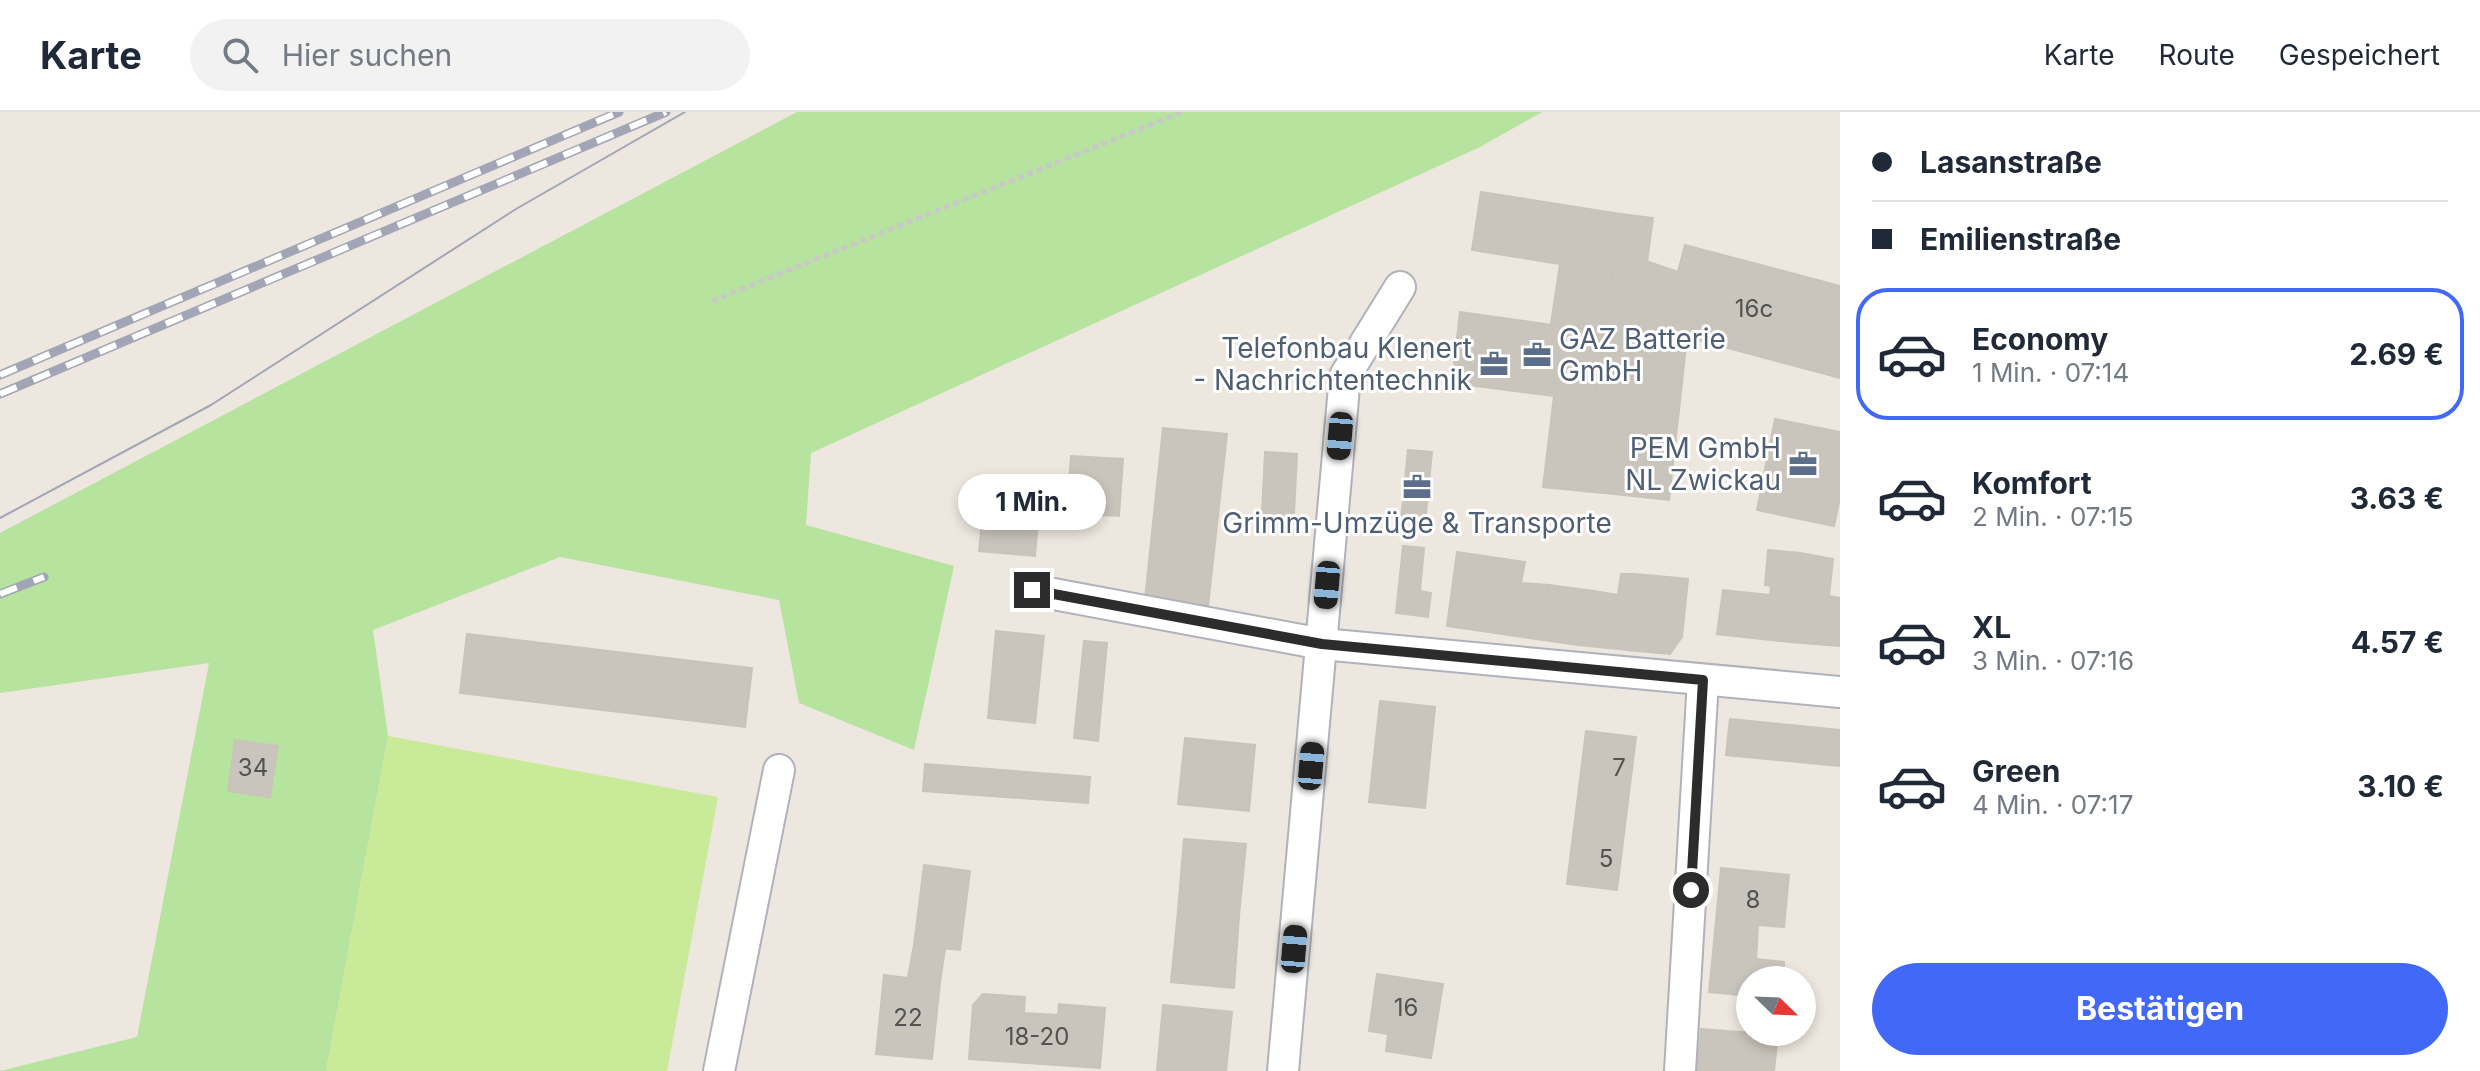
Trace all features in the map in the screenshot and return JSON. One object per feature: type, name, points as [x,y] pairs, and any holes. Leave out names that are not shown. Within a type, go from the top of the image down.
[{"type":"street","points":[[1283,1071],[1345,376],[1400,287]]},
{"type":"street","points":[[1032,590],[1322,644],[1840,692]]},
{"type":"street","points":[[1680,1071],[1703,680]]},
{"type":"street","points":[[719,1071],[779,770]]},
{"type":"path","points":[[712,301],[1182,112]]},
{"type":"green space","points":[[797,112],[1542,112],[1480,147],[811,453],[806,525],[954,566],[914,750],[799,703],[779,600],[560,557],[373,630],[388,736],[326,1071],[0,1071],[137,1037],[209,663],[0,693],[0,533]]},
{"type":"green space","points":[[388,736],[718,797],[667,1071],[326,1071]]},
{"type":"building","points":[[1481,192],[1621,214],[1603,332],[1551,324],[1560,264],[1472,250]]},
{"type":"building","points":[[1621,214],[1653,218],[1615,494],[1582,491]]},
{"type":"building","points":[[1685,245],[1840,286],[1840,378],[1662,333]]},
{"type":"building","points":[[1646,261],[1678,272],[1662,333],[1636,330]]},
{"type":"building","points":[[1460,312],[1603,332],[1582,491],[1543,487],[1554,396],[1452,383]]},
{"type":"building","points":[[1636,330],[1687,337],[1679,410],[1625,404]]},
{"type":"building","points":[[1625,404],[1679,410],[1669,500],[1615,494]]},
{"type":"building","name":"PEM GmbH NL Zwickau","points":[[1775,419],[1840,432],[1840,497],[1834,526],[1757,510]]},
{"type":"building","points":[[1163,428],[1227,434],[1208,606],[1145,599]]},
{"type":"building","points":[[1408,450],[1432,452],[1425,522],[1401,520]]},
{"type":"building","points":[[1265,452],[1297,454],[1293,534],[1261,533]]},
{"type":"building","points":[[1071,456],[1123,459],[1119,516],[1067,513]]},
{"type":"building","points":[[986,482],[1041,487],[1035,556],[979,551]]},
{"type":"building","points":[[1403,546],[1424,548],[1420,591],[1431,593],[1428,617],[1396,613]]},
{"type":"building","points":[[1768,550],[1800,553],[1790,642],[1717,634],[1723,590],[1770,595],[1771,586],[1765,585]]},
{"type":"building","points":[[1457,552],[1525,562],[1521,583],[1549,585],[1543,640],[1447,626]]},
{"type":"building","points":[[1800,553],[1833,559],[1829,596],[1840,598],[1840,646],[1790,642]]},
{"type":"building","points":[[1621,574],[1635,574],[1627,650],[1579,645],[1587,590],[1618,595]]},
{"type":"building","points":[[1635,574],[1688,579],[1682,637],[1670,654],[1627,650]]},
{"type":"building","points":[[1549,585],[1587,590],[1579,645],[1543,640]]},
{"type":"building","points":[[996,631],[1044,636],[1035,723],[988,718]]},
{"type":"building","points":[[467,634],[752,668],[745,727],[460,693]]},
{"type":"building","points":[[1084,641],[1107,643],[1098,741],[1074,738]]},
{"type":"building","points":[[1380,701],[1435,707],[1425,808],[1369,802]]},
{"type":"building","points":[[1730,719],[1840,730],[1840,766],[1726,755]]},
{"type":"building","points":[[1586,731],[1636,737],[1617,890],[1567,884]]},
{"type":"building","points":[[1185,738],[1255,745],[1249,811],[1178,804]]},
{"type":"building","points":[[235,740],[278,746],[270,797],[228,791]]},
{"type":"building","points":[[925,764],[1090,777],[1088,803],[923,791]]},
{"type":"building","points":[[1184,839],[1246,844],[1239,916],[1178,911]]},
{"type":"building","points":[[924,865],[970,871],[960,950],[914,945]]},
{"type":"building","points":[[1721,868],[1789,875],[1784,927],[1758,925],[1757,945],[1714,942]]},
{"type":"building","points":[[1178,911],[1239,916],[1234,988],[1171,982]]},
{"type":"building","points":[[1714,942],[1757,945],[1756,959],[1784,962],[1784,966],[1736,966],[1736,995],[1709,992]]},
{"type":"building","points":[[914,945],[945,949],[940,982],[908,977]]},
{"type":"building","points":[[1377,974],[1443,984],[1431,1058],[1386,1051],[1388,1034],[1369,1031]]},
{"type":"building","points":[[884,975],[940,982],[932,1059],[876,1054]]},
{"type":"building","points":[[983,994],[1025,997],[1024,1013],[1058,1015],[1059,1004],[1105,1008],[1100,1068],[969,1059],[973,1005]]},
{"type":"building","points":[[1163,1005],[1232,1012],[1226,1071],[1157,1071]]},
{"type":"building","points":[[1701,1029],[1736,1032],[1736,1046],[1777,1046],[1774,1071],[1697,1071]]},
{"type":"tram line","points":[[0,518],[211,405],[516,209],[685,112]]},
{"type":"railway","points":[[0,375],[619,112]]},
{"type":"railway","points":[[0,394],[666,112]]},
{"type":"railway","points":[[0,594],[44,577]]},
{"type":"place","name":"GAZ Batterie GmbH","points":[[1537,355]]},
{"type":"place","name":"Telefonbau Klenert - Nachrichtentechnik","points":[[1494,364]]},
{"type":"place","name":"PEM GmbH NL Zwickau","points":[[1803,464]]},
{"type":"place","name":"Grimm-Umzüge & Transporte","points":[[1417,487]]},
{"type":"route","points":[[1032,590],[1322,644],[1703,680],[1691,890]]}]
